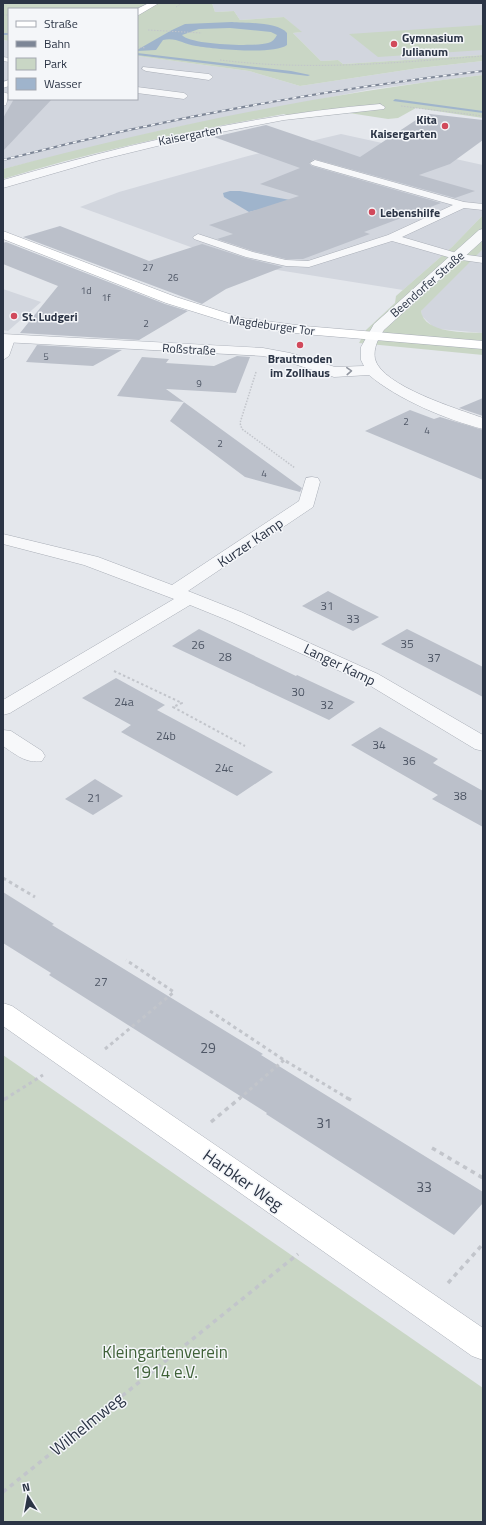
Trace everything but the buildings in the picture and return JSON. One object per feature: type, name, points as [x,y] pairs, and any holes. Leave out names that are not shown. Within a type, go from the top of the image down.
[{"type":"main road","points":[[138,12],[155,3]]},
{"type":"main road","name":"Magdeburger Tor","points":[[3,235],[171,300],[240,322],[372,336],[483,345]]},
{"type":"main road","name":"Harbker Weg","points":[[3,1013],[483,1346]]},
{"type":"street","name":"Kaisergarten","points":[[3,184],[114,152],[194,134],[305,114],[380,107]]},
{"type":"street","name":"Beendorfer Straße","points":[[372,336],[379,327],[459,257],[483,233]]},
{"type":"street","points":[[372,336],[368,360],[373,370],[392,386],[483,424]]},
{"type":"street","name":"Roßstraße","points":[[6,338],[263,352],[285,356],[334,372],[373,370]]},
{"type":"street","name":"Kurzer Kamp","points":[[182,595],[307,503],[312,482]]},
{"type":"street","name":"Langer Kamp","points":[[3,539],[91,561],[182,595],[291,641],[372,678],[483,744]]},
{"type":"street","points":[[3,709],[87,658],[182,595]]},
{"type":"street","points":[[3,736],[34,756]]},
{"type":"lane","points":[[138,62],[154,64],[138,72]]},
{"type":"lane","points":[[146,68],[209,77]]},
{"type":"lane","points":[[138,90],[184,96]]},
{"type":"lane","points":[[3,95],[6,96],[3,103]]},
{"type":"lane","points":[[315,163],[463,205],[483,207]]},
{"type":"lane","points":[[198,238],[250,255],[298,265],[309,264],[392,237],[463,205]]},
{"type":"lane","points":[[392,237],[459,257],[483,260]]},
{"type":"lane","points":[[3,356],[6,338]]},
{"type":"path","points":[[143,30],[202,33]]},
{"type":"path","points":[[138,47],[142,48]]},
{"type":"path","points":[[218,60],[254,64],[312,67],[483,56]]},
{"type":"path","points":[[380,107],[412,106],[483,116]]},
{"type":"path","points":[[480,116],[483,113]]},
{"type":"path","points":[[263,352],[240,423],[242,429],[312,482]]},
{"type":"path","points":[[87,658],[182,703],[173,707],[245,746]]},
{"type":"path","points":[[3,878],[35,898]]},
{"type":"path","points":[[3,1100],[76,1063],[174,992],[126,960]]},
{"type":"path","points":[[210,1011],[284,1060],[354,1101]]},
{"type":"path","points":[[188,1141],[284,1060]]},
{"type":"path","points":[[432,1148],[483,1178]]},
{"type":"path","name":"Wilhelmweg","points":[[3,1492],[321,1235]]},
{"type":"path","points":[[427,1306],[483,1244]]},
{"type":"shaded area","name":"Gymnasium Julianum","points":[[212,3],[483,3],[483,55],[343,64],[338,60],[321,61],[293,33],[301,32],[284,17],[240,20],[234,11],[215,12]]},
{"type":"shaded area","points":[[3,40],[8,41],[8,100],[138,100],[138,56],[249,71],[300,86],[419,68],[483,61],[483,75],[373,89],[167,129],[3,169]]},
{"type":"shaded area","points":[[341,134],[483,165],[483,215],[452,247],[403,290],[252,266],[210,254],[80,207],[119,192],[158,181],[248,156]]},
{"type":"shaded area","points":[[483,249],[483,333],[438,329],[432,326],[422,316],[421,311],[424,306]]},
{"type":"shaded area","name":"St. Ludgeri","points":[[3,289],[41,302],[8,331],[3,330]]},
{"type":"green space","points":[[3,3],[212,3],[215,12],[234,11],[240,20],[284,17],[302,32],[293,33],[321,61],[338,60],[343,64],[483,55],[483,61],[419,68],[300,86],[249,71],[138,56],[138,8],[8,8],[8,41],[3,40]]},
{"type":"green space","points":[[483,25],[483,50],[378,57],[349,34]]},
{"type":"green space","points":[[483,75],[483,118],[416,108],[398,118],[388,119],[349,113],[296,119],[284,114],[142,142],[72,159],[3,179],[3,169],[122,139],[242,113],[362,92]]},
{"type":"green space","points":[[483,215],[483,249],[421,311],[424,319],[437,328],[457,332],[483,333],[483,355],[359,343],[366,330],[395,303],[396,296],[452,247]]},
{"type":"green space","name":"Kleingartenverein 1914 e.V.","points":[[3,1055],[483,1388],[483,1522],[3,1522]]},
{"type":"water","points":[[232,22],[269,25],[283,29],[287,33],[287,45],[280,48],[257,51],[216,49],[168,39],[163,40],[156,50],[138,51],[138,49],[185,24]],"holes":[[[230,28],[271,32],[277,35],[271,42],[250,45],[209,43],[197,41],[182,35],[199,29]]]},
{"type":"water","points":[[240,191],[296,201],[249,212],[224,197],[223,193]]},
{"type":"waterway","points":[[3,34],[8,34]]},
{"type":"waterway","points":[[138,54],[308,75]]},
{"type":"waterway","points":[[395,100],[483,112]]},
{"type":"railway","points":[[3,160],[122,131],[242,107],[362,87],[483,71]]},
{"type":"place","name":"Gymnasium Julianum","points":[[394,44]]},
{"type":"place","name":"Kita Kaisergarten","points":[[445,126]]},
{"type":"place","name":"Lebenshilfe","points":[[372,212]]},
{"type":"place","name":"St. Ludgeri","points":[[14,316]]},
{"type":"place","name":"Brautmoden im Zollhaus","points":[[300,345]]}]
